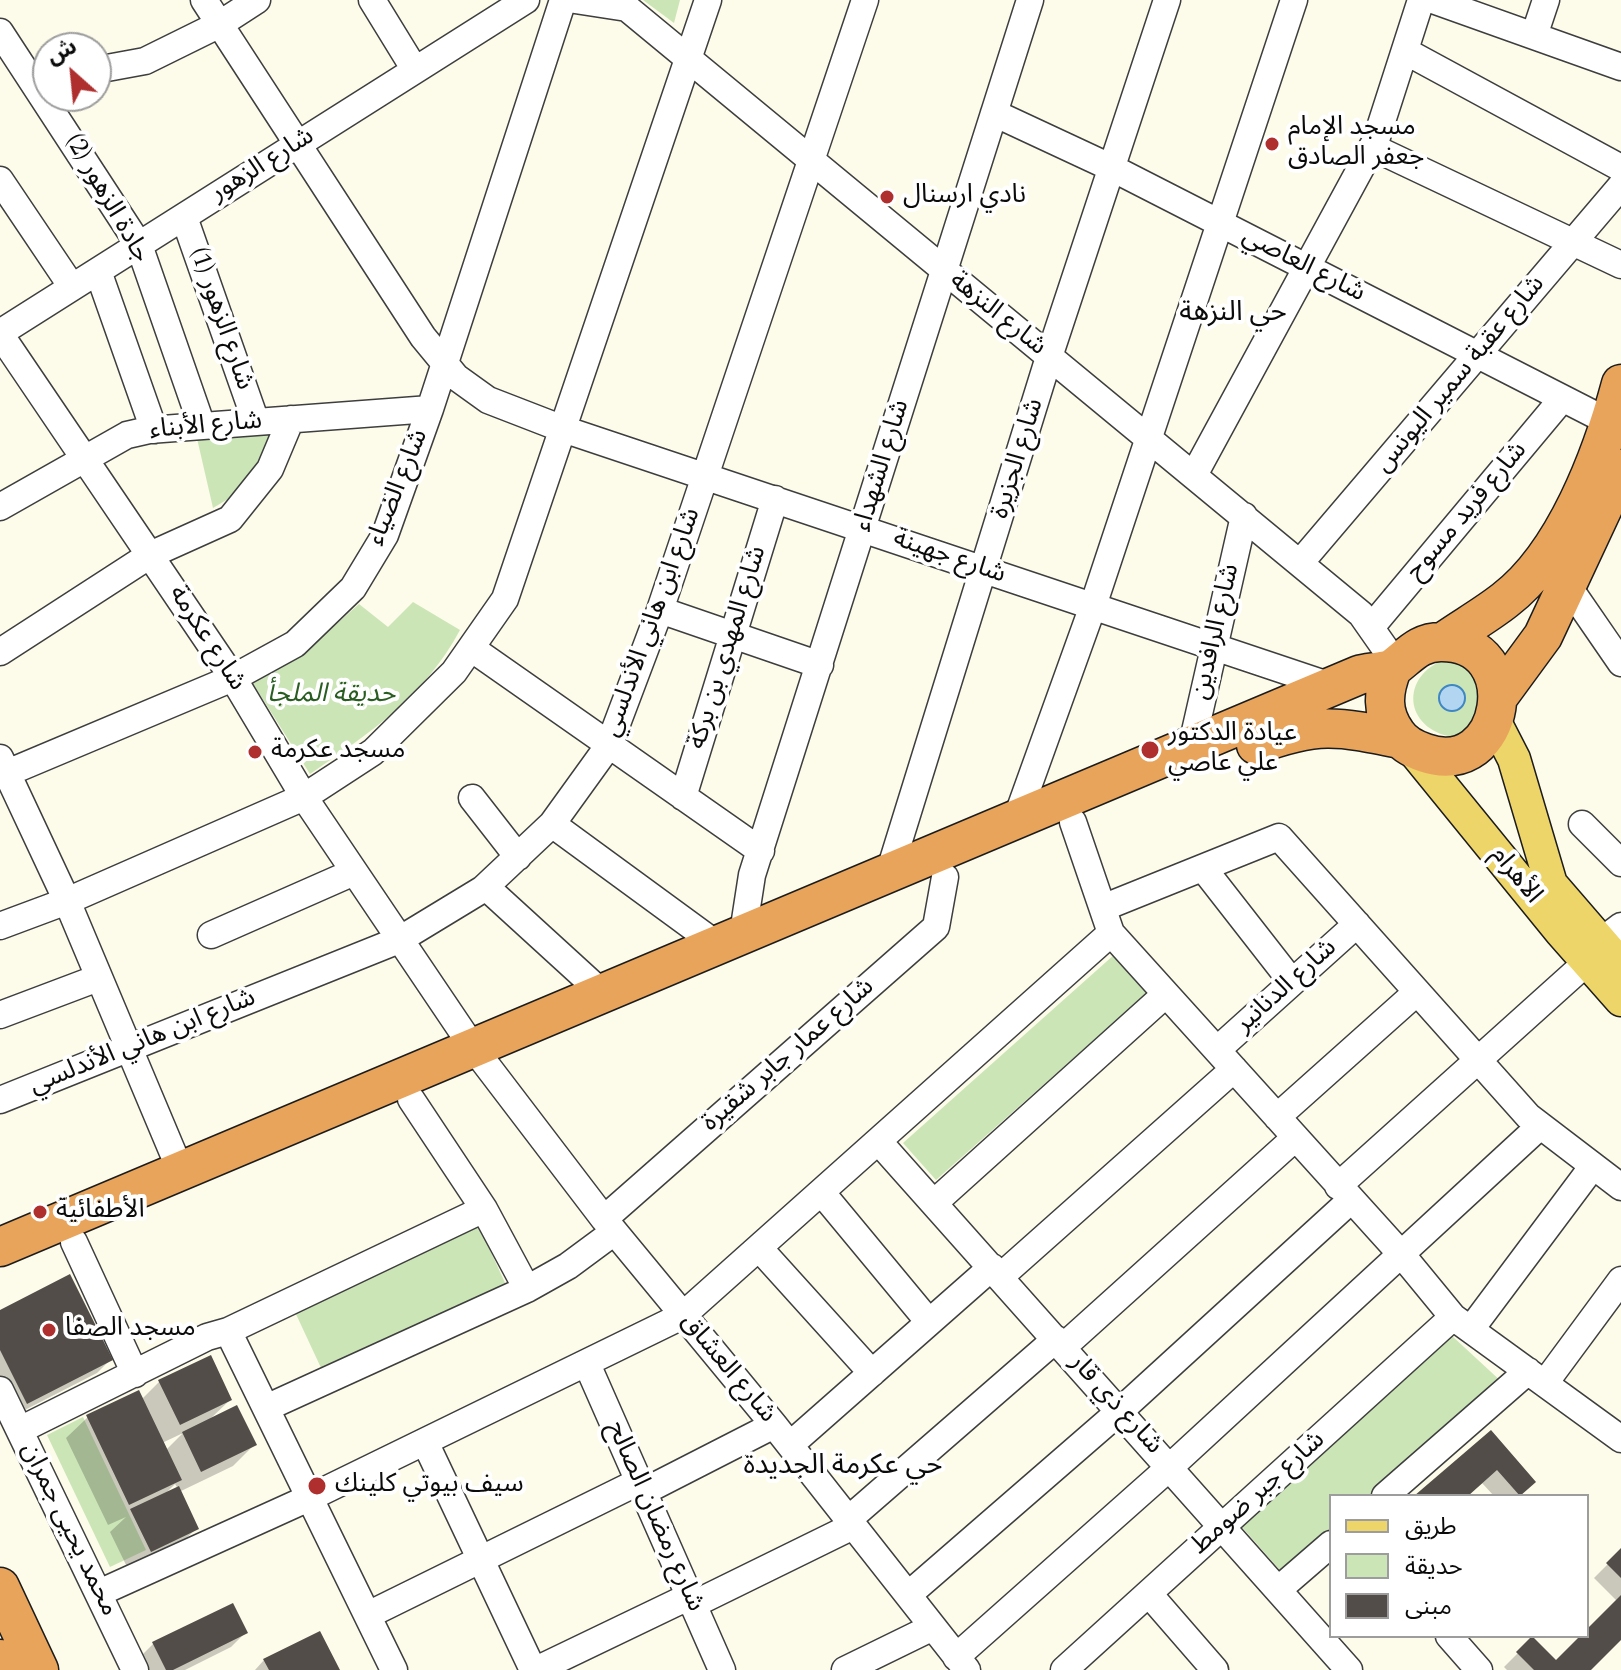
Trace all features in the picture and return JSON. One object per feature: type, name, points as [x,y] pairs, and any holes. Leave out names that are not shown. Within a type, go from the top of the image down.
[{"type":"highway","points":[[0,1247],[181,1172],[945,877],[1206,763],[1299,729],[1333,727],[1406,744],[1435,756],[1459,754],[1480,742],[1543,636],[1553,576],[1611,423],[1621,384]]},
{"type":"highway","points":[[1443,642],[1507,599],[1553,576],[1618,489]]},
{"type":"highway","points":[[0,1274],[411,1099],[480,1057],[601,992],[1334,687],[1378,669],[1394,666],[1425,644],[1443,642],[1464,646],[1482,658],[1494,675],[1497,709]]},
{"type":"highway","points":[[1394,666],[1385,686],[1384,705],[1389,723],[1406,744]]},
{"type":"highway","points":[[0,1587],[39,1670]]},
{"type":"highway","points":[[0,1659],[5,1670]]},
{"type":"main road","name":"الأهرام","points":[[1497,709],[1551,884],[1607,949],[1621,1000]]},
{"type":"main road","name":"الأهرام","points":[[1406,744],[1493,849],[1607,949]]},
{"type":"main road","points":[[1493,849],[1493,839],[1505,825],[1520,824],[1533,829]]},
{"type":"street","name":"شارع جهينة","points":[[204,0],[423,337],[456,377],[488,400],[563,429],[1334,687]]},
{"type":"street","points":[[112,67],[145,61],[220,24],[257,0]]},
{"type":"street","points":[[372,0],[415,70]]},
{"type":"street","points":[[519,5],[555,0]]},
{"type":"street","name":"شارع الضياء","points":[[2,769],[233,678],[295,644],[353,588],[385,535],[446,365],[563,0]]},
{"type":"street","name":"شارع النزهة","points":[[575,0],[627,8],[689,56],[812,163],[1373,625],[1394,666]]},
{"type":"street","points":[[0,926],[67,901],[304,797],[373,752],[454,672],[505,599],[708,0]]},
{"type":"street","name":"شارع ابن هاني الأندلسي","points":[[0,1100],[399,940],[486,887],[552,824],[609,745],[707,477],[865,0]]},
{"type":"street","name":"شارع الشهداء","points":[[730,939],[761,851],[1030,0]]},
{"type":"street","name":"شارع الجزيرة","points":[[889,873],[986,570],[1049,357],[1167,0]]},
{"type":"street","points":[[1016,820],[1093,606],[1294,0]]},
{"type":"street","points":[[1194,475],[1372,147],[1421,0]]},
{"type":"street","points":[[1433,0],[1621,67]]},
{"type":"street","points":[[1534,36],[1546,0]]},
{"type":"street","name":"شارع الزهور","points":[[0,333],[519,5]]},
{"type":"street","name":"جادة الزهور (2)","points":[[0,32],[32,72]]},
{"type":"street","points":[[1405,51],[1621,168]]},
{"type":"street","name":"جادة الزهور (2)","points":[[59,112],[139,245],[202,426]]},
{"type":"street","name":"شارع العاصي","points":[[994,113],[1112,168],[1611,423]]},
{"type":"street","points":[[1372,147],[1621,265]]},
{"type":"street","points":[[0,180],[72,287]]},
{"type":"street","name":"شارع عقبة سمير اليونس","points":[[1300,563],[1621,186]]},
{"type":"street","name":"شارع الزهور (1)","points":[[184,217],[256,422]]},
{"type":"street","points":[[98,271],[154,430]]},
{"type":"street","name":"شارع عكرمة","points":[[0,333],[233,678],[304,797],[480,1057]]},
{"type":"street","name":"شارع فريد مسوح","points":[[1373,625],[1562,399]]},
{"type":"street","name":"شارع الأبناء","points":[[0,507],[127,435],[154,430],[430,409]]},
{"type":"street","points":[[0,652],[150,555],[230,519],[270,469],[291,419]]},
{"type":"street","name":"شارع المهدي بن بركة","points":[[683,797],[775,499]]},
{"type":"street","name":"شارع الرافدين","points":[[1191,749],[1244,516]]},
{"type":"street","points":[[1553,576],[1621,663]]},
{"type":"street","points":[[660,610],[820,665]]},
{"type":"street","points":[[471,648],[761,851]]},
{"type":"street","points":[[2,769],[67,901],[181,1172]]},
{"type":"street","points":[[472,798],[518,857]]},
{"type":"street","points":[[1073,822],[1108,920],[1166,994],[1462,1323],[1621,1439]]},
{"type":"street","points":[[552,824],[730,939]]},
{"type":"street","points":[[1582,824],[1621,863]]},
{"type":"street","points":[[99,1593],[311,1497],[682,1316],[879,1142],[1108,920],[1203,868],[1279,837],[1540,1126],[1621,1187]]},
{"type":"street","points":[[1203,868],[1292,982]]},
{"type":"street","points":[[211,935],[354,872]]},
{"type":"street","name":"شارع عمار جابر شقيرة","points":[[266,1408],[527,1289],[568,1266],[936,927],[945,877]]},
{"type":"street","points":[[486,887],[601,992]]},
{"type":"street","name":"شارع الدنانير","points":[[368,1615],[640,1487],[782,1435],[872,1373],[929,1322],[996,1272],[1225,1060],[1292,982],[1357,924]]},
{"type":"street","points":[[908,1595],[1120,1411],[1478,1060],[1607,949]]},
{"type":"street","points":[[0,1015],[98,978]]},
{"type":"street","points":[[1277,1117],[1417,992]]},
{"type":"street","points":[[934,1203],[1166,994]]},
{"type":"street","name":"شارع العشاق","points":[[480,1057],[609,1226],[782,1435],[961,1663]]},
{"type":"street","points":[[411,1099],[484,1209],[527,1289]]},
{"type":"street","points":[[961,1663],[1540,1126]]},
{"type":"street","points":[[425,1442],[534,1670],[690,1601],[851,1522],[1295,1138]]},
{"type":"street","name":"شارع ذي قار","points":[[879,1142],[1349,1670]]},
{"type":"street","name":"شارع جبر ضومط","points":[[1080,1665],[1149,1594],[1462,1323],[1593,1166]]},
{"type":"street","points":[[822,1193],[929,1322]]},
{"type":"street","points":[[20,1430],[484,1209]]},
{"type":"street","points":[[74,1242],[135,1374]]},
{"type":"street","points":[[759,1248],[872,1373]]},
{"type":"street","points":[[1388,1494],[1537,1377],[1621,1280]]},
{"type":"street","points":[[228,1331],[394,1670]]},
{"type":"street","name":"شارع رمضان الصالح","points":[[587,1364],[722,1670]]},
{"type":"street","name":"محمد يحيى جمران","points":[[0,1390],[135,1670]]},
{"type":"street","points":[[1279,1589],[1329,1546]]},
{"type":"street","points":[[1149,1594],[1215,1670]]},
{"type":"street","points":[[845,1670],[933,1627]]},
{"type":"street","points":[[1451,1638],[1479,1670]]},
{"type":"green space","points":[[643,0],[680,0],[674,23]]},
{"type":"green space","points":[[277,430],[254,476],[237,493],[213,508],[196,434]]},
{"type":"green space","name":"حديقة الملجأ","points":[[413,602],[460,630],[446,654],[413,694],[375,728],[310,774],[252,682],[307,650],[359,604],[388,627]]},
{"type":"green space","points":[[1446,659],[1472,663],[1486,719],[1453,737],[1425,724],[1417,713],[1414,701],[1420,677]]},
{"type":"green space","points":[[1115,954],[1148,992],[936,1180],[903,1143]]},
{"type":"green space","points":[[479,1226],[506,1285],[322,1370],[295,1312]]},
{"type":"green space","points":[[1451,1335],[1504,1384],[1378,1494],[1329,1494],[1329,1538],[1285,1576],[1241,1526]]},
{"type":"green space","points":[[83,1417],[146,1550],[110,1567],[47,1435]]},
{"type":"water","points":[[1452,685],[1461,689],[1465,698],[1461,707],[1452,711],[1443,707],[1439,698],[1443,689]]},
{"type":"building","name":"مسجد الصفا","points":[[70,1274],[113,1360],[27,1404],[0,1350],[0,1310]]},
{"type":"building","points":[[211,1355],[232,1400],[180,1425],[158,1380]]},
{"type":"building","points":[[139,1390],[182,1480],[129,1505],[86,1415]]},
{"type":"building","points":[[237,1405],[257,1445],[201,1472],[182,1432]]},
{"type":"building","points":[[1491,1430],[1536,1482],[1518,1494],[1497,1470],[1470,1494],[1416,1494]]},
{"type":"building","points":[[179,1486],[199,1529],[151,1552],[130,1509]]},
{"type":"building","points":[[1621,1548],[1621,1578],[1606,1563]]},
{"type":"building","points":[[1621,1595],[1621,1640],[1591,1670],[1534,1670],[1516,1652],[1530,1638],[1534,1638],[1556,1660],[1578,1638],[1589,1638],[1589,1627]]},
{"type":"building","points":[[233,1603],[248,1633],[173,1670],[166,1670],[152,1642]]},
{"type":"building","points":[[320,1631],[340,1670],[269,1670],[263,1659]]},
{"type":"place","name":"مسجد الإمام جعفر الصادق","points":[[1272,144]]},
{"type":"place","name":"نادي ارسنال","points":[[887,197]]},
{"type":"place","name":"عيادة الدكتور علي عاصي","points":[[1150,750]]},
{"type":"place","name":"مسجد عكرمة","points":[[255,752]]},
{"type":"place","name":"الأطفائية","points":[[40,1212]]},
{"type":"place","name":"مسجد الصفا","points":[[49,1330]]},
{"type":"place","name":"سيف بيوتي كلينك","points":[[317,1486]]},
{"type":"district","name":"حي النزهة","points":[[1233,315]]},
{"type":"district","name":"حي عكرمة الجديدة","points":[[843,1468]]}]
